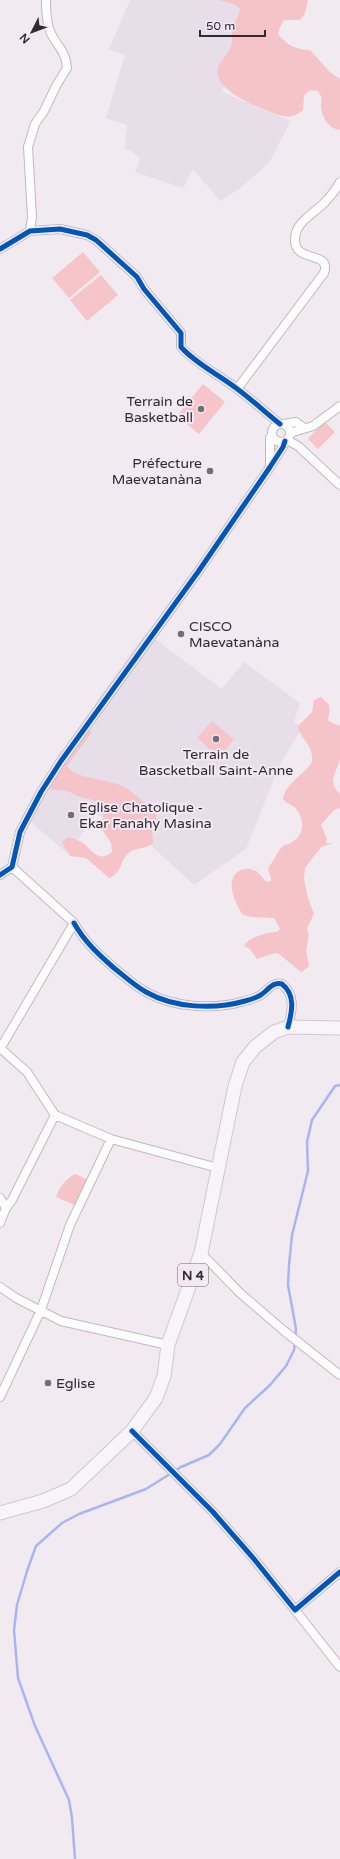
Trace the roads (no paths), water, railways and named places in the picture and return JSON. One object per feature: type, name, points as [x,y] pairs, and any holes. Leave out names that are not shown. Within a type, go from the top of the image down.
[{"type":"main road","name":"N 4","points":[[0,1513],[43,1501],[71,1489],[132,1431],[156,1398],[164,1376],[168,1345],[201,1254],[235,1086],[243,1062],[255,1047],[274,1032],[288,1027],[340,1028]]},
{"type":"street","points":[[30,231],[32,217],[28,148],[29,140],[35,124],[44,111],[56,86],[67,68],[65,54],[50,32],[46,0]]},
{"type":"street","points":[[238,389],[324,273],[326,268],[324,263],[314,257],[303,255],[295,246],[296,232],[303,222],[324,203],[340,182]]},
{"type":"street","points":[[0,249],[30,231],[60,229],[87,235],[96,240],[137,278],[144,289],[181,332],[181,347],[189,355],[238,389],[258,407],[282,424],[289,427],[287,438],[283,447],[270,467],[198,572],[61,761],[41,792],[20,832],[12,867],[0,875]]},
{"type":"street","points":[[258,407],[276,441],[287,438],[304,428],[313,426],[340,406]]},
{"type":"street","points":[[270,467],[270,438],[272,432],[282,424],[296,422],[304,428]]},
{"type":"street","points":[[287,438],[298,446],[340,485]]},
{"type":"street","points":[[12,867],[74,923],[82,937],[101,957],[146,992],[163,999],[188,1005],[201,1006],[239,1003],[258,997],[274,984],[282,984],[290,993],[292,1001],[288,1027]]},
{"type":"street","points":[[74,923],[0,1049],[27,1072],[55,1115],[111,1138],[218,1168]]},
{"type":"street","points":[[0,1223],[6,1208],[12,1200],[55,1115]]},
{"type":"street","points":[[0,1397],[41,1310],[70,1225],[111,1138]]},
{"type":"street","points":[[0,1198],[6,1208]]},
{"type":"street","points":[[201,1254],[240,1293],[302,1346],[340,1375]]},
{"type":"street","points":[[0,1287],[16,1298],[61,1321],[168,1345]]},
{"type":"street","points":[[132,1431],[168,1465],[254,1559],[340,1667]]},
{"type":"street","points":[[295,1610],[340,1572]]},
{"type":"waterway","points":[[75,1859],[69,1800],[35,1726],[18,1678],[14,1630],[17,1605],[27,1571],[36,1546],[62,1523],[79,1514],[146,1489],[181,1467],[209,1455],[220,1444],[245,1408],[270,1385],[286,1366],[294,1350],[296,1329],[288,1285],[289,1265],[292,1235],[308,1171],[307,1142],[312,1120],[335,1086],[340,1085]]},
{"type":"place","name":"Terrain de Basketball","points":[[201,409]]},
{"type":"place","name":"Préfecture Maevatanàna","points":[[210,471]]},
{"type":"place","name":"CISCO Maevatanàna","points":[[181,634]]},
{"type":"place","name":"Terrain de Bascketball Saint-Anne","points":[[216,739]]},
{"type":"place","name":"Eglise Chatolique - Ekar Fanahy Masina","points":[[71,815]]},
{"type":"place","name":"Eglise","points":[[48,1383]]}]
